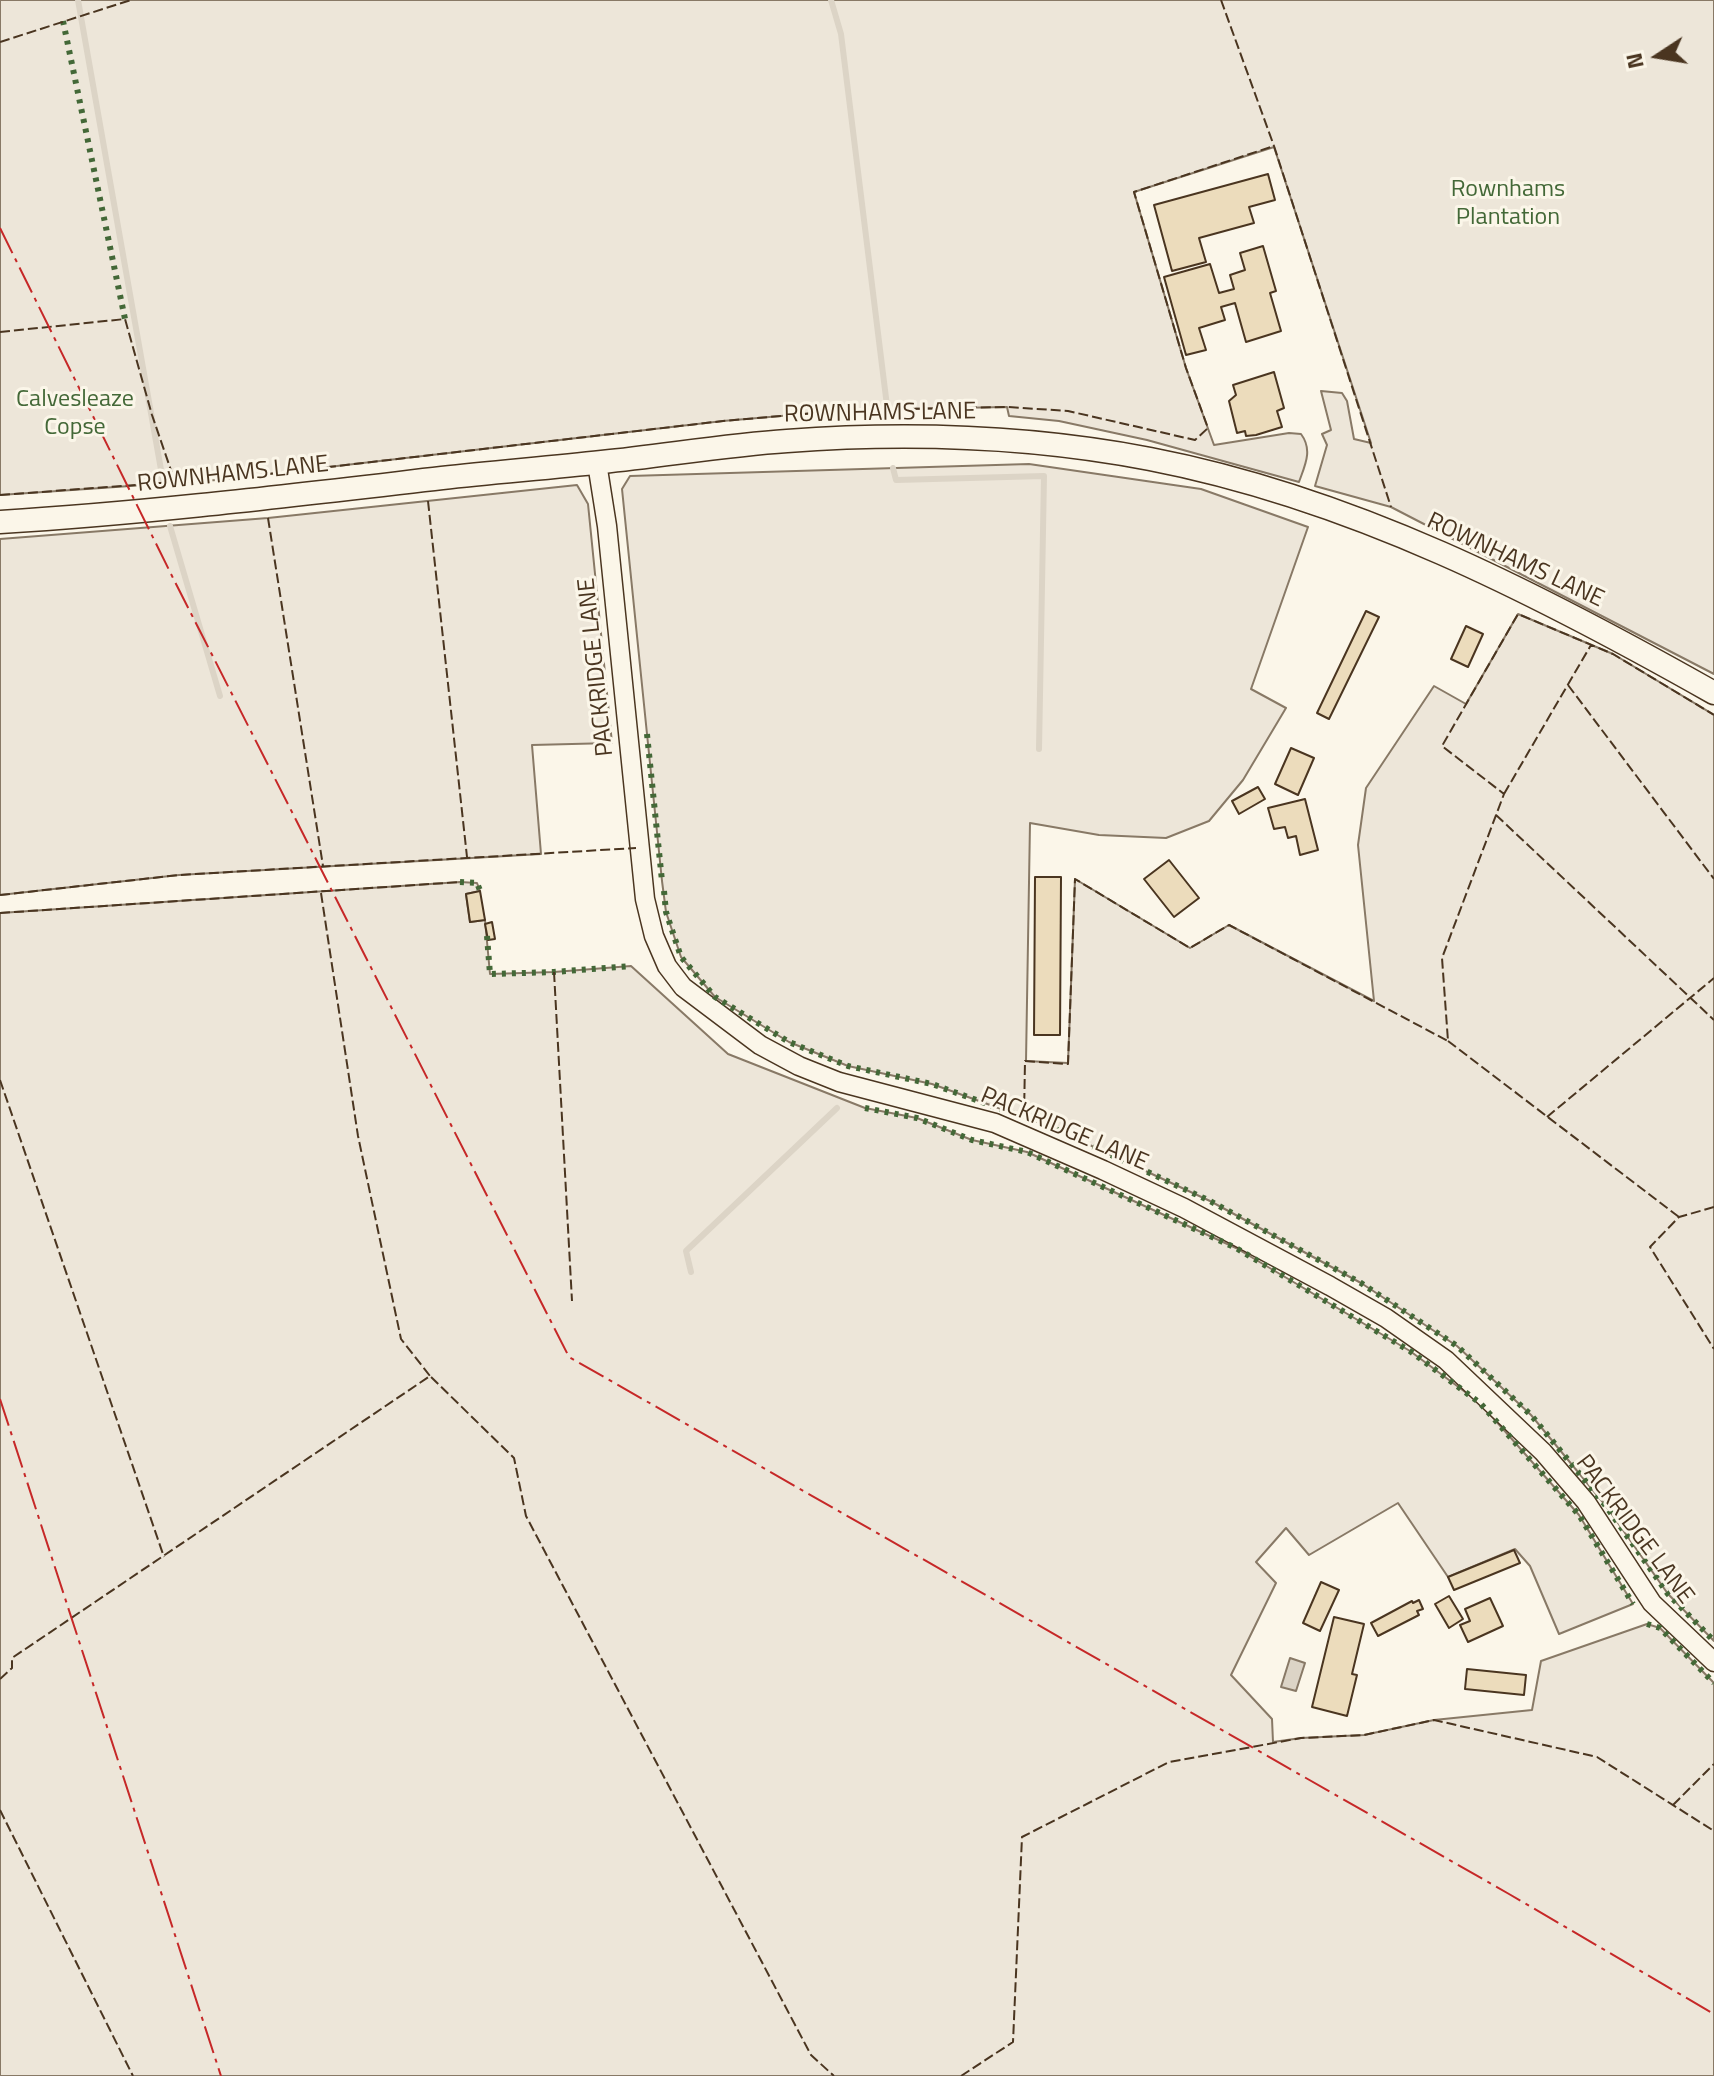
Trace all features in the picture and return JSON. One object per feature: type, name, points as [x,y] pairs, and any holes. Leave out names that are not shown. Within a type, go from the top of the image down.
[{"type":"street","name":"ROWNHAMS LANE","points":[[0,522],[155,510],[785,441],[929,436],[1023,441],[1153,459],[1294,496],[1469,565],[1575,616],[1714,693]]},
{"type":"street","name":"PACKRIDGE LANE","points":[[597,463],[607,526],[645,899],[654,936],[667,966],[683,987],[760,1045],[799,1066],[839,1082],[995,1123],[1184,1208],[1386,1318],[1446,1360],[1543,1452],[1586,1502],[1652,1603],[1714,1662]]},
{"type":"green space","points":[[0,0],[1714,0],[1714,674],[1391,507],[1315,486],[1327,445],[1322,434],[1331,430],[1321,391],[1342,393],[1347,401],[1354,439],[1371,443],[1274,147],[1134,192],[1186,368],[1214,445],[1289,433],[1301,434],[1307,452],[1299,482],[1147,440],[1059,421],[1009,416],[1007,407],[850,410],[723,421],[217,480],[0,495]]},
{"type":"green space","points":[[1029,464],[1201,489],[1308,527],[1251,689],[1286,708],[1243,780],[1209,821],[1166,838],[1099,835],[1030,823],[1026,1061],[1068,1063],[1075,879],[1190,948],[1229,925],[1374,1001],[1358,845],[1366,788],[1434,686],[1466,704],[1518,614],[1613,654],[1714,715],[1714,1641],[1668,1594],[1606,1506],[1531,1415],[1457,1346],[1361,1283],[1210,1201],[1051,1127],[932,1084],[848,1066],[789,1042],[715,997],[681,957],[666,912],[662,881],[622,489],[630,476]]},
{"type":"green space","points":[[577,485],[588,504],[612,743],[532,745],[541,854],[179,875],[0,895],[0,539],[268,518]]},
{"type":"green space","points":[[477,883],[480,891],[466,894],[470,922],[485,920],[490,974],[631,966],[728,1054],[865,1108],[917,1118],[972,1140],[1027,1152],[1236,1248],[1410,1351],[1480,1403],[1579,1515],[1633,1604],[1559,1634],[1530,1566],[1515,1549],[1448,1577],[1398,1503],[1309,1555],[1286,1528],[1256,1562],[1276,1583],[1231,1675],[1272,1719],[1273,1742],[1364,1735],[1434,1720],[1532,1710],[1541,1661],[1647,1624],[1660,1628],[1714,1683],[1714,2076],[0,2076],[0,913]]},
{"type":"shaded area","points":[[1290,1658],[1305,1663],[1296,1691],[1281,1687]]},
{"type":"building","points":[[1268,174],[1275,200],[1249,207],[1254,223],[1199,238],[1206,262],[1172,271],[1154,205]]},
{"type":"building","points":[[1263,246],[1276,291],[1270,293],[1281,331],[1246,342],[1235,303],[1221,307],[1225,320],[1199,328],[1206,350],[1186,355],[1164,277],[1210,264],[1219,293],[1234,289],[1230,275],[1245,270],[1240,253]]},
{"type":"building","points":[[1274,372],[1284,408],[1277,411],[1282,427],[1256,435],[1246,436],[1245,431],[1237,433],[1229,401],[1236,395],[1233,385]]},
{"type":"building","points":[[1366,611],[1379,617],[1329,719],[1317,713]]},
{"type":"building","points":[[1466,626],[1483,634],[1468,667],[1451,659]]},
{"type":"building","points":[[1291,748],[1314,758],[1298,795],[1275,784]]},
{"type":"building","points":[[1258,787],[1265,799],[1239,814],[1232,801]]},
{"type":"building","points":[[1305,799],[1318,850],[1300,855],[1296,836],[1288,838],[1285,827],[1274,829],[1268,808]]},
{"type":"building","points":[[1169,860],[1199,898],[1174,917],[1144,879]]},
{"type":"building","points":[[1035,877],[1061,877],[1060,1035],[1034,1035]]},
{"type":"building","points":[[480,891],[485,920],[470,922],[466,894]]},
{"type":"building","points":[[492,922],[495,939],[488,940],[485,924]]},
{"type":"building","points":[[1514,1550],[1520,1563],[1454,1590],[1448,1577]]},
{"type":"building","points":[[1321,1582],[1339,1590],[1320,1631],[1303,1623]]},
{"type":"building","points":[[1449,1596],[1463,1619],[1449,1628],[1435,1604]]},
{"type":"building","points":[[1490,1598],[1503,1626],[1468,1642],[1460,1625],[1470,1621],[1465,1609]]},
{"type":"building","points":[[1419,1600],[1423,1609],[1417,1611],[1419,1615],[1378,1636],[1371,1623]]},
{"type":"building","points":[[1334,1617],[1364,1624],[1352,1674],[1357,1675],[1347,1716],[1312,1707]]},
{"type":"building","points":[[1467,1669],[1526,1675],[1524,1695],[1465,1689]]},
{"type":"waterway","points":[[78,0],[163,481]]},
{"type":"waterway","points":[[831,0],[841,34],[888,414]]},
{"type":"waterway","points":[[893,468],[896,480],[1044,476],[1039,749]]},
{"type":"waterway","points":[[170,526],[220,696]]},
{"type":"waterway","points":[[691,1272],[686,1251],[837,1108]]},
{"type":"hedge","points":[[63,21],[125,319]]},
{"type":"hedge","points":[[647,734],[662,881]]},
{"type":"hedge","points":[[460,882],[477,883],[481,893]]},
{"type":"hedge","points":[[664,891],[666,912],[681,957],[715,997],[789,1042],[848,1066],[932,1084],[1051,1127],[1210,1201],[1361,1283],[1457,1346],[1531,1415],[1606,1506],[1668,1594],[1714,1641]]},
{"type":"hedge","points":[[487,936],[490,974],[631,966]]},
{"type":"hedge","points":[[865,1108],[917,1118],[972,1140],[1027,1152],[1236,1248],[1410,1351],[1480,1403],[1579,1515],[1633,1604]]},
{"type":"hedge","points":[[1647,1624],[1660,1628],[1714,1683]]},
{"type":"fence","points":[[0,42],[131,0]]},
{"type":"fence","points":[[1221,0],[1274,146]]},
{"type":"fence","points":[[0,332],[125,319],[175,482],[217,480],[723,421],[850,410],[1007,407],[1068,411],[1195,440],[1208,428],[1186,368],[1134,192],[1274,146],[1391,507]]},
{"type":"fence","points":[[0,495],[175,482]]},
{"type":"fence","points":[[428,501],[467,857]]},
{"type":"fence","points":[[268,518],[323,866]]},
{"type":"fence","points":[[1024,1117],[1025,1061],[1068,1064],[1075,879],[1190,948],[1229,925],[1448,1041],[1442,958],[1504,794],[1442,746],[1518,614],[1613,654],[1714,715]]},
{"type":"fence","points":[[1504,794],[1591,645]]},
{"type":"fence","points":[[1568,685],[1714,879]]},
{"type":"fence","points":[[1496,815],[1714,1020]]},
{"type":"fence","points":[[0,895],[179,875],[636,848]]},
{"type":"fence","points":[[0,913],[460,882]]},
{"type":"fence","points":[[321,893],[358,1136],[401,1339],[430,1376]]},
{"type":"fence","points":[[554,972],[572,1301]]},
{"type":"fence","points":[[1547,1117],[1714,978]]},
{"type":"fence","points":[[1448,1041],[1679,1217]]},
{"type":"fence","points":[[0,1080],[164,1557]]},
{"type":"fence","points":[[1714,1207],[1679,1217],[1650,1247],[1714,1349]]},
{"type":"fence","points":[[0,1679],[12,1668],[12,1658],[430,1376],[514,1458],[526,1516],[811,2055],[834,2076]]},
{"type":"fence","points":[[961,2076],[1013,2042],[1022,1837],[1169,1762],[1301,1738],[1364,1735],[1434,1720],[1597,1757],[1714,1831]]},
{"type":"fence","points":[[1673,1805],[1714,1764]]},
{"type":"fence","points":[[0,1810],[133,2076]]},
{"type":"power","points":[[0,228],[173,578],[569,1357],[1714,2014]]},
{"type":"power","points":[[0,1399],[221,2076]]},
{"type":"park label","name":"Rownhams Plantation","points":[[1508,204]]},
{"type":"park label","name":"Calvesleaze Copse","points":[[75,414]]}]
